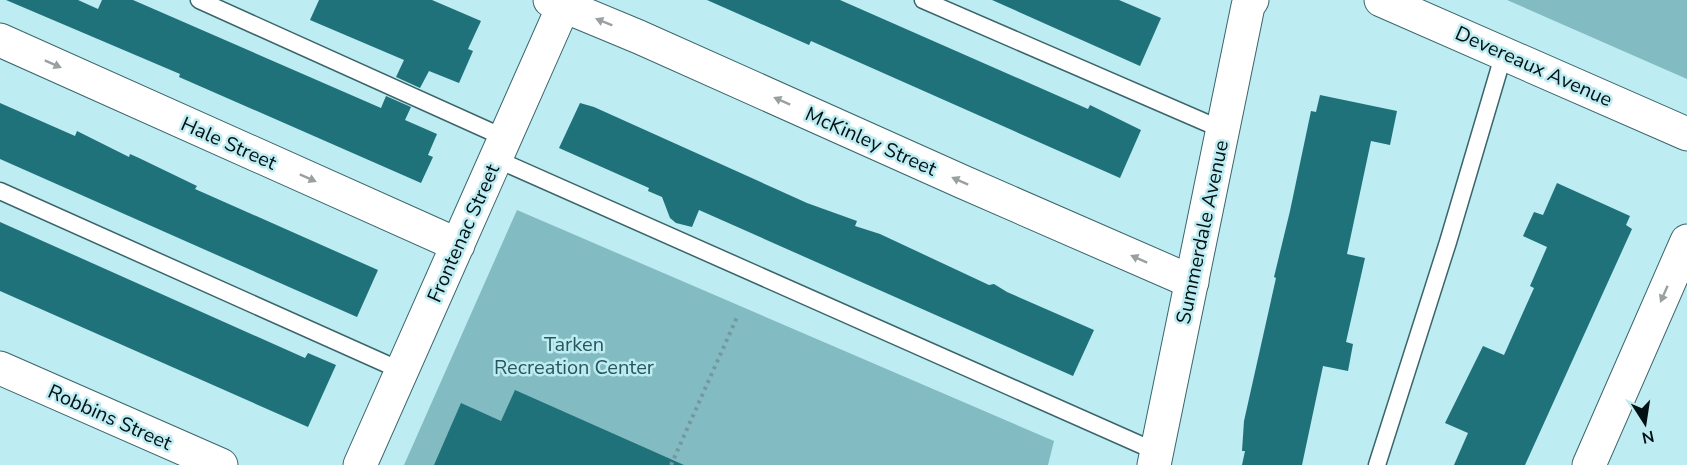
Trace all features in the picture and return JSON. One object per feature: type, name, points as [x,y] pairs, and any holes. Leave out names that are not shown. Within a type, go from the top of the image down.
[{"type":"street","name":"Summerdale Avenue","points":[[1156,458],[1248,6],[1252,0]]},
{"type":"street","name":"Devereaux Avenue","points":[[1381,0],[1687,134]]},
{"type":"street","name":"Frontenac Street","points":[[360,465],[500,148],[560,2]]},
{"type":"street","name":"McKinley Street","points":[[560,2],[1192,282]]},
{"type":"street","name":"Hale Street","points":[[0,40],[458,245]]},
{"type":"street","points":[[1589,465],[1687,241]]},
{"type":"street","name":"Robbins Street","points":[[0,368],[221,465]]},
{"type":"lane","points":[[199,0],[500,148],[1156,458]]},
{"type":"lane","points":[[923,0],[1223,130]]},
{"type":"lane","points":[[1377,465],[1448,242],[1504,53]]},
{"type":"lane","points":[[0,191],[402,371]]},
{"type":"path","points":[[671,465],[738,315]]},
{"type":"green space","points":[[1507,0],[1687,0],[1687,79]]},
{"type":"green space","name":"Tarken Recreation Center","points":[[517,210],[1054,441],[1048,465],[404,465]]},
{"type":"building","points":[[6,0],[78,0],[98,9],[102,0],[133,0],[381,108],[386,96],[411,107],[405,120],[437,134],[428,155],[433,157],[421,183],[179,77],[180,74]]},
{"type":"building","points":[[319,0],[432,0],[481,21],[468,49],[473,51],[459,83],[429,71],[420,88],[396,77],[404,60],[310,20]]},
{"type":"building","points":[[707,0],[840,0],[1088,109],[1090,105],[1141,130],[1120,178],[811,41],[809,45]]},
{"type":"building","points":[[992,0],[1119,0],[1161,18],[1140,66]]},
{"type":"building","points":[[1320,95],[1397,111],[1390,145],[1371,141],[1347,254],[1365,258],[1346,342],[1353,344],[1348,371],[1323,366],[1302,465],[1242,465],[1245,451],[1242,451],[1244,421],[1276,278],[1274,277],[1311,111],[1316,112]]},
{"type":"building","points":[[0,103],[75,136],[77,131],[129,157],[130,154],[197,186],[195,189],[378,270],[357,317],[0,159]]},
{"type":"building","points":[[580,103],[594,107],[807,203],[857,221],[855,226],[880,234],[989,285],[994,284],[1007,292],[1094,330],[1073,376],[699,210],[692,227],[676,223],[670,218],[662,197],[648,191],[649,188],[559,148]]},
{"type":"building","points":[[1557,183],[1630,216],[1626,225],[1632,229],[1525,465],[1454,465],[1468,433],[1445,423],[1483,346],[1504,355],[1534,288],[1530,286],[1547,247],[1523,236],[1534,212],[1543,215]]},
{"type":"building","points":[[0,222],[305,358],[308,353],[336,365],[308,427],[0,291]]},
{"type":"building","points":[[515,390],[684,465],[434,465],[461,403],[501,421]]}]
